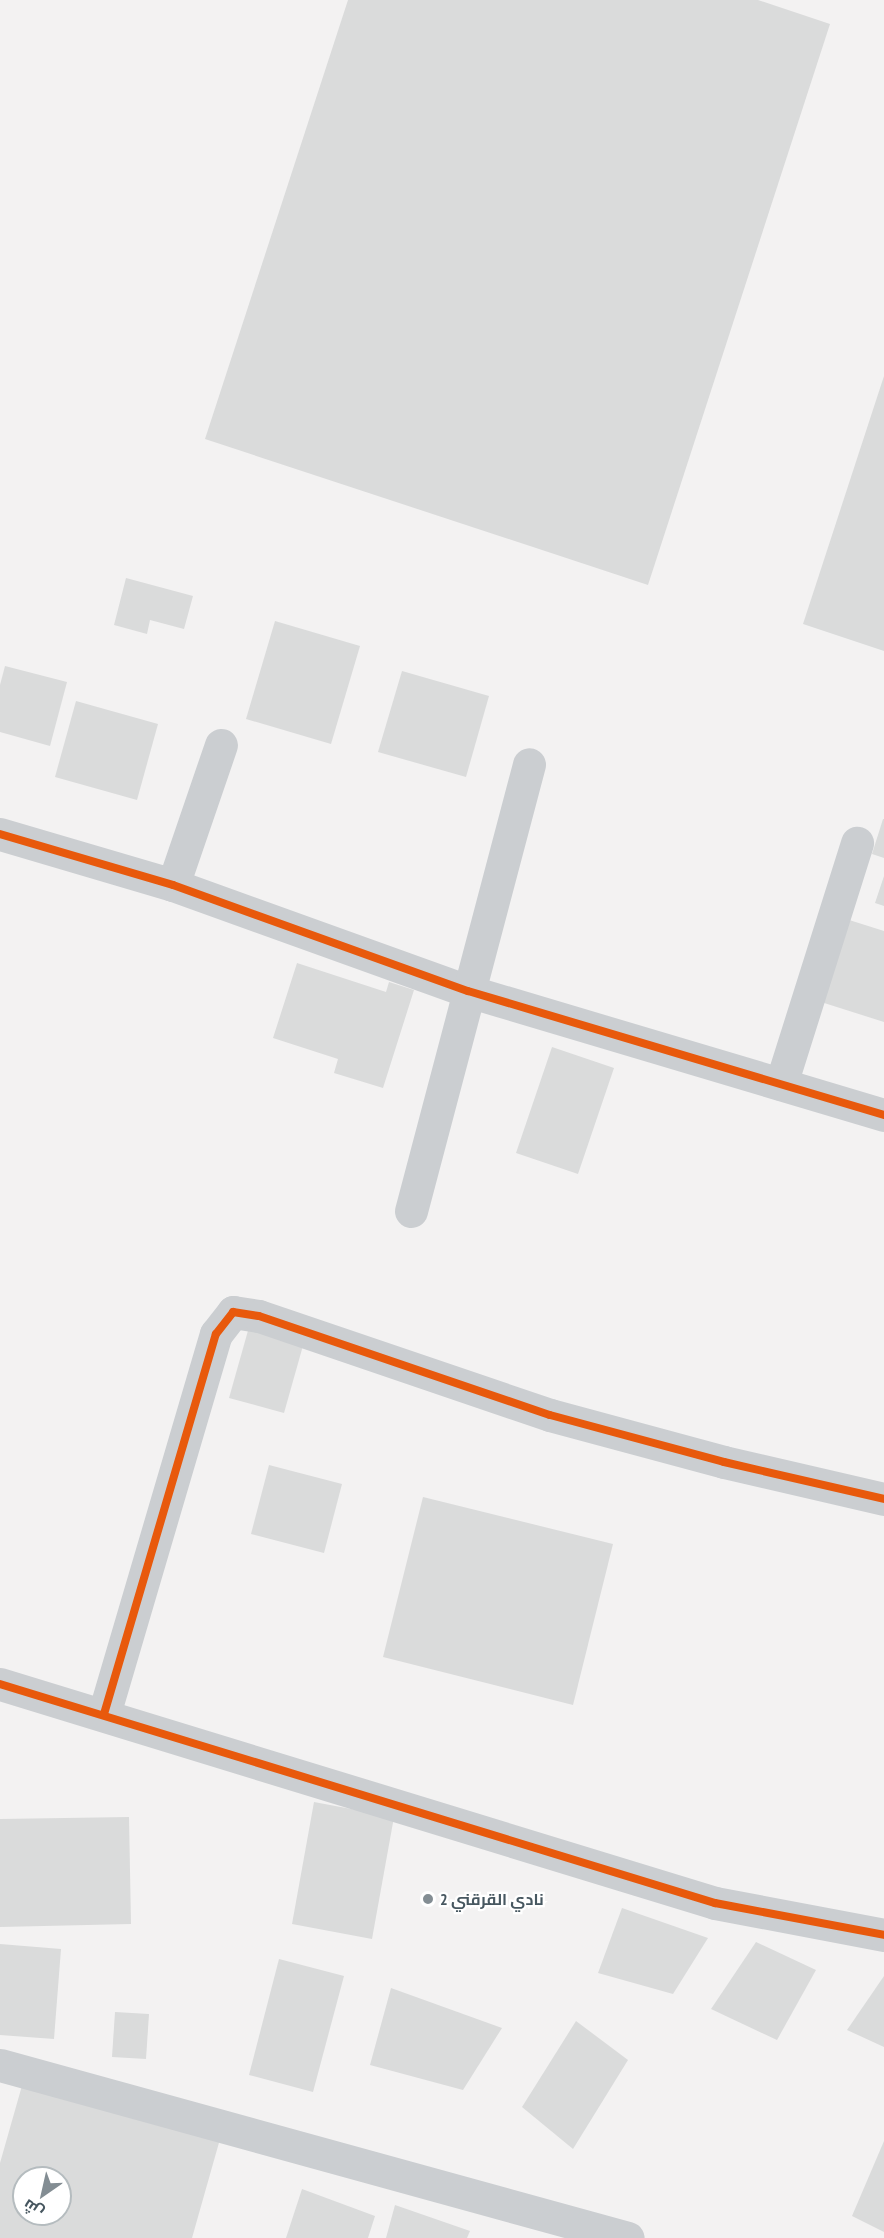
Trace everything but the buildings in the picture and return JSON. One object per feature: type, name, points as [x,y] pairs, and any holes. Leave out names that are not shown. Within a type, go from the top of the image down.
[{"type":"street","points":[[173,885],[221,745]]},
{"type":"street","points":[[411,1211],[529,764]]},
{"type":"street","points":[[0,834],[173,885],[468,991],[884,1115]]},
{"type":"street","points":[[781,1084],[857,843]]},
{"type":"street","points":[[104,1714],[216,1334],[233,1312],[259,1316],[550,1415],[724,1462],[884,1499]]},
{"type":"street","points":[[0,1684],[715,1903],[884,1935]]},
{"type":"street","points":[[0,2065],[628,2238]]},
{"type":"cycle path","points":[[0,834],[173,885],[468,991],[884,1115]]},
{"type":"cycle path","points":[[104,1714],[216,1334],[233,1312],[259,1316],[550,1415],[724,1462],[884,1499]]},
{"type":"cycle path","points":[[0,1684],[715,1903],[884,1935]]},
{"type":"place","name":"نادي القرقني 2","points":[[428,1899]]}]
